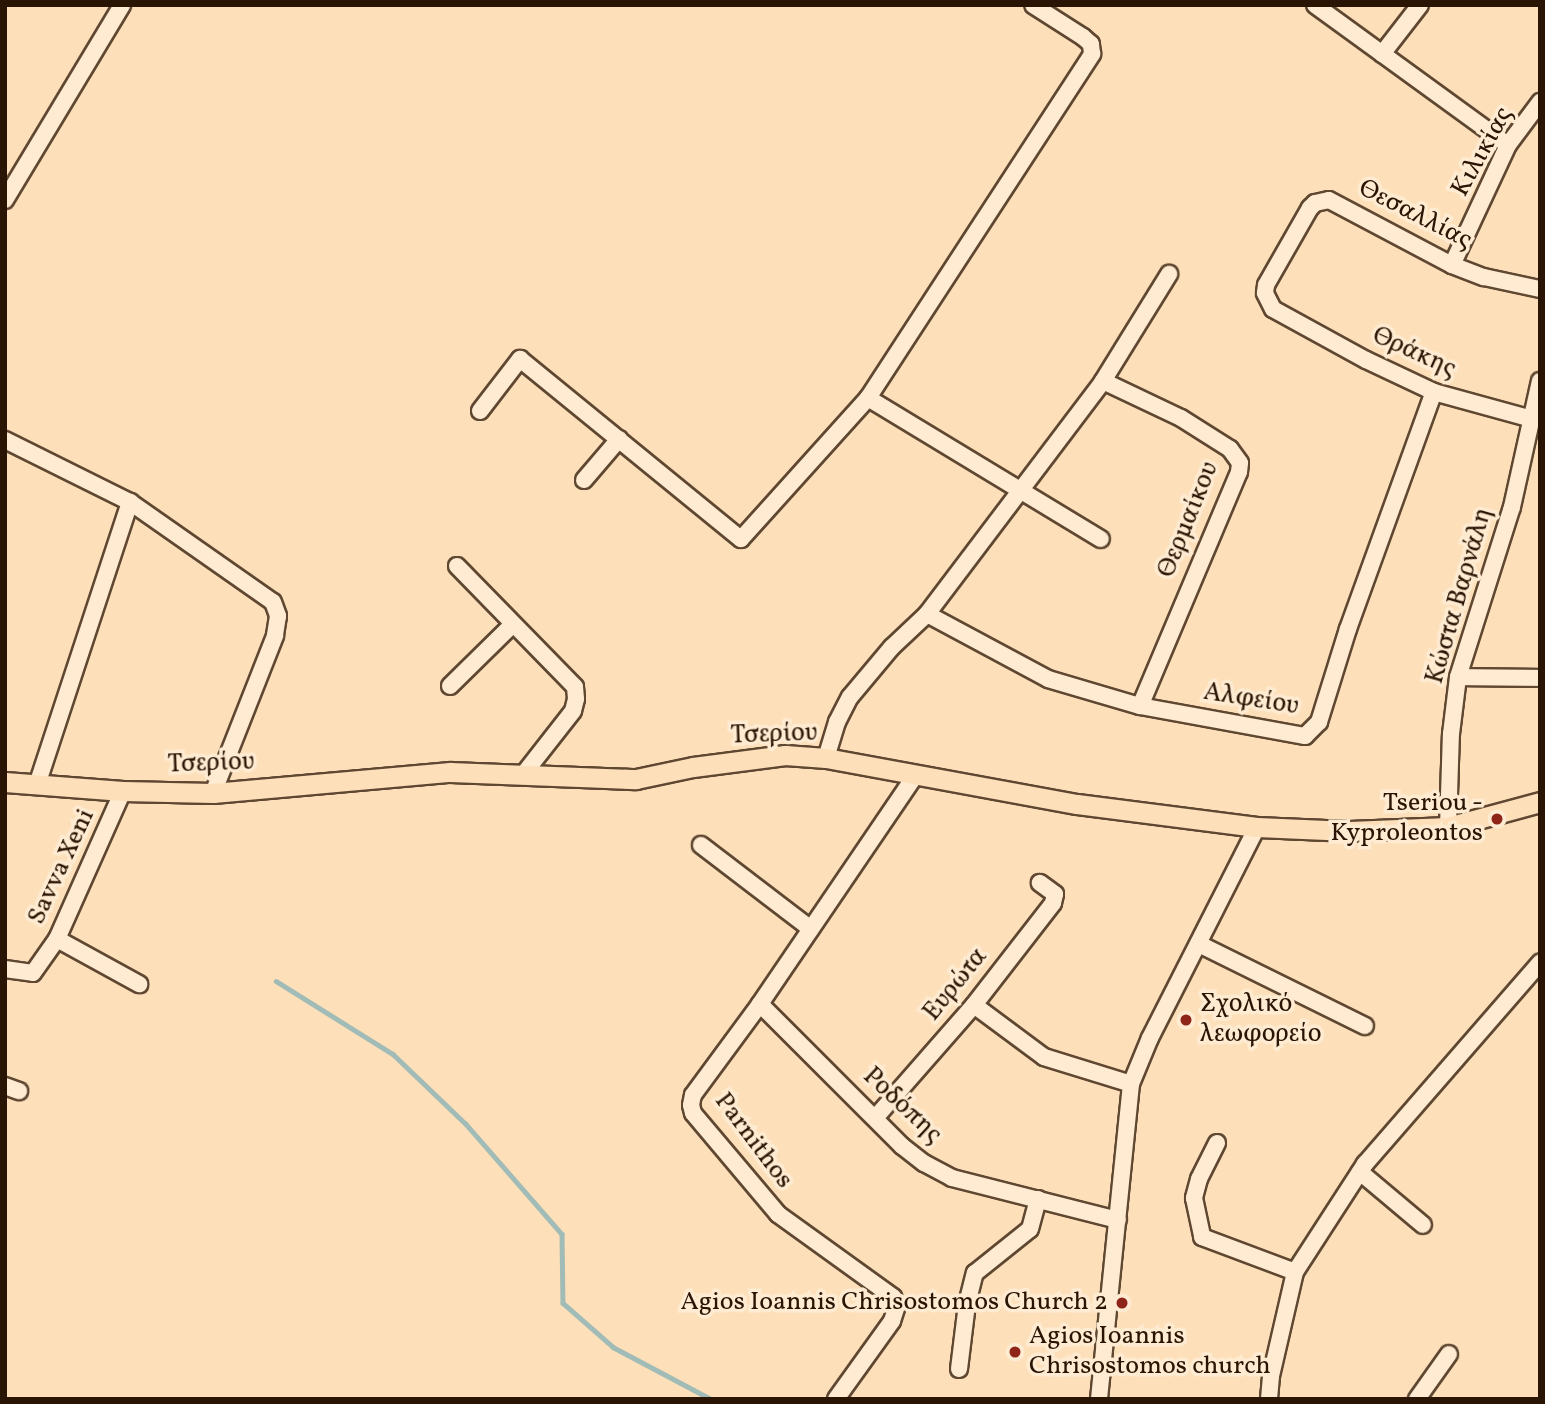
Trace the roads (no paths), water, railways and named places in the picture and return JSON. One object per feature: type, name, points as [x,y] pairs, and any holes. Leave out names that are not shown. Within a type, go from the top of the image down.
[{"type":"main road","name":"Τσερίου","points":[[5,782],[124,791],[213,793],[450,772],[636,779],[693,767],[786,755],[826,758],[1077,804],[1257,827],[1349,831],[1448,827],[1540,802]]},
{"type":"street","points":[[5,200],[122,5]]},
{"type":"street","points":[[480,411],[520,359],[741,539],[868,398],[1092,54],[1091,44],[1083,37],[1033,5]]},
{"type":"street","points":[[1315,5],[1508,145]]},
{"type":"street","points":[[1382,54],[1420,5]]},
{"type":"street","name":"Κιλικίας","points":[[1452,265],[1508,145],[1540,102]]},
{"type":"street","name":"Θεσαλλίας","points":[[1282,313],[1269,302],[1265,293],[1267,278],[1310,208],[1322,201],[1336,202],[1452,265],[1484,277],[1540,289]]},
{"type":"street","points":[[826,758],[837,722],[850,697],[892,647],[927,614],[1103,381],[1169,274]]},
{"type":"street","name":"Θράκης","points":[[1282,313],[1366,360],[1434,392],[1532,419]]},
{"type":"street","name":"Θερμαίκου","points":[[1103,381],[1181,418],[1230,449],[1240,463],[1140,706]]},
{"type":"street","name":"Κώστα Βαρνάλη","points":[[1448,827],[1451,734],[1458,677],[1512,507],[1540,381]]},
{"type":"street","name":"Αλφείου","points":[[927,614],[1048,679],[1140,706],[1291,736],[1305,736],[1314,730],[1434,392]]},
{"type":"street","points":[[868,398],[1019,492],[1101,539]]},
{"type":"street","points":[[584,480],[619,439]]},
{"type":"street","points":[[5,440],[130,502],[273,602],[278,616],[275,636],[213,793]]},
{"type":"street","points":[[37,785],[130,502]]},
{"type":"street","points":[[457,566],[575,687],[573,711],[522,776]]},
{"type":"street","points":[[450,686],[512,625]]},
{"type":"street","points":[[1458,677],[1540,678]]},
{"type":"street","name":"Parnithos","points":[[836,1399],[892,1321],[897,1306],[894,1297],[779,1214],[702,1123],[691,1105],[693,1095],[760,1004],[915,776]]},
{"type":"street","name":"Savva Xeni","points":[[5,969],[33,972],[57,939],[124,791]]},
{"type":"street","points":[[1099,1399],[1131,1084],[1150,1038],[1257,827]]},
{"type":"street","points":[[701,845],[811,929]]},
{"type":"street","name":"Ευρώτα","points":[[876,1116],[974,1005],[1053,903],[1055,894],[1040,883]]},
{"type":"street","points":[[57,939],[139,984]]},
{"type":"street","points":[[1199,944],[1365,1026]]},
{"type":"street","points":[[1269,1399],[1275,1354],[1295,1272],[1360,1172],[1540,963]]},
{"type":"street","name":"Ροδόπης","points":[[760,1004],[876,1116],[902,1146],[952,1178],[1118,1220]]},
{"type":"street","points":[[974,1005],[1044,1057],[1131,1084]]},
{"type":"street","points":[[1217,1143],[1199,1179],[1194,1198],[1202,1237],[1295,1272]]},
{"type":"street","points":[[1360,1172],[1423,1226]]},
{"type":"street","points":[[959,1369],[967,1304],[975,1273],[1030,1229],[1038,1199]]},
{"type":"street","points":[[1417,1399],[1449,1354]]},
{"type":"waterway","points":[[276,981],[393,1054],[466,1124],[562,1234],[563,1303],[613,1347],[711,1399]]},
{"type":"place","name":"Tseriou - Kyproleontos","points":[[1497,819]]},
{"type":"place","name":"Σχολικό λεωφορείο","points":[[1186,1020]]},
{"type":"place","name":"Agios Ioannis Chrisostomos Church 2","points":[[1122,1303]]},
{"type":"place","name":"Agios Ioannis Chrisostomos church","points":[[1015,1352]]}]
